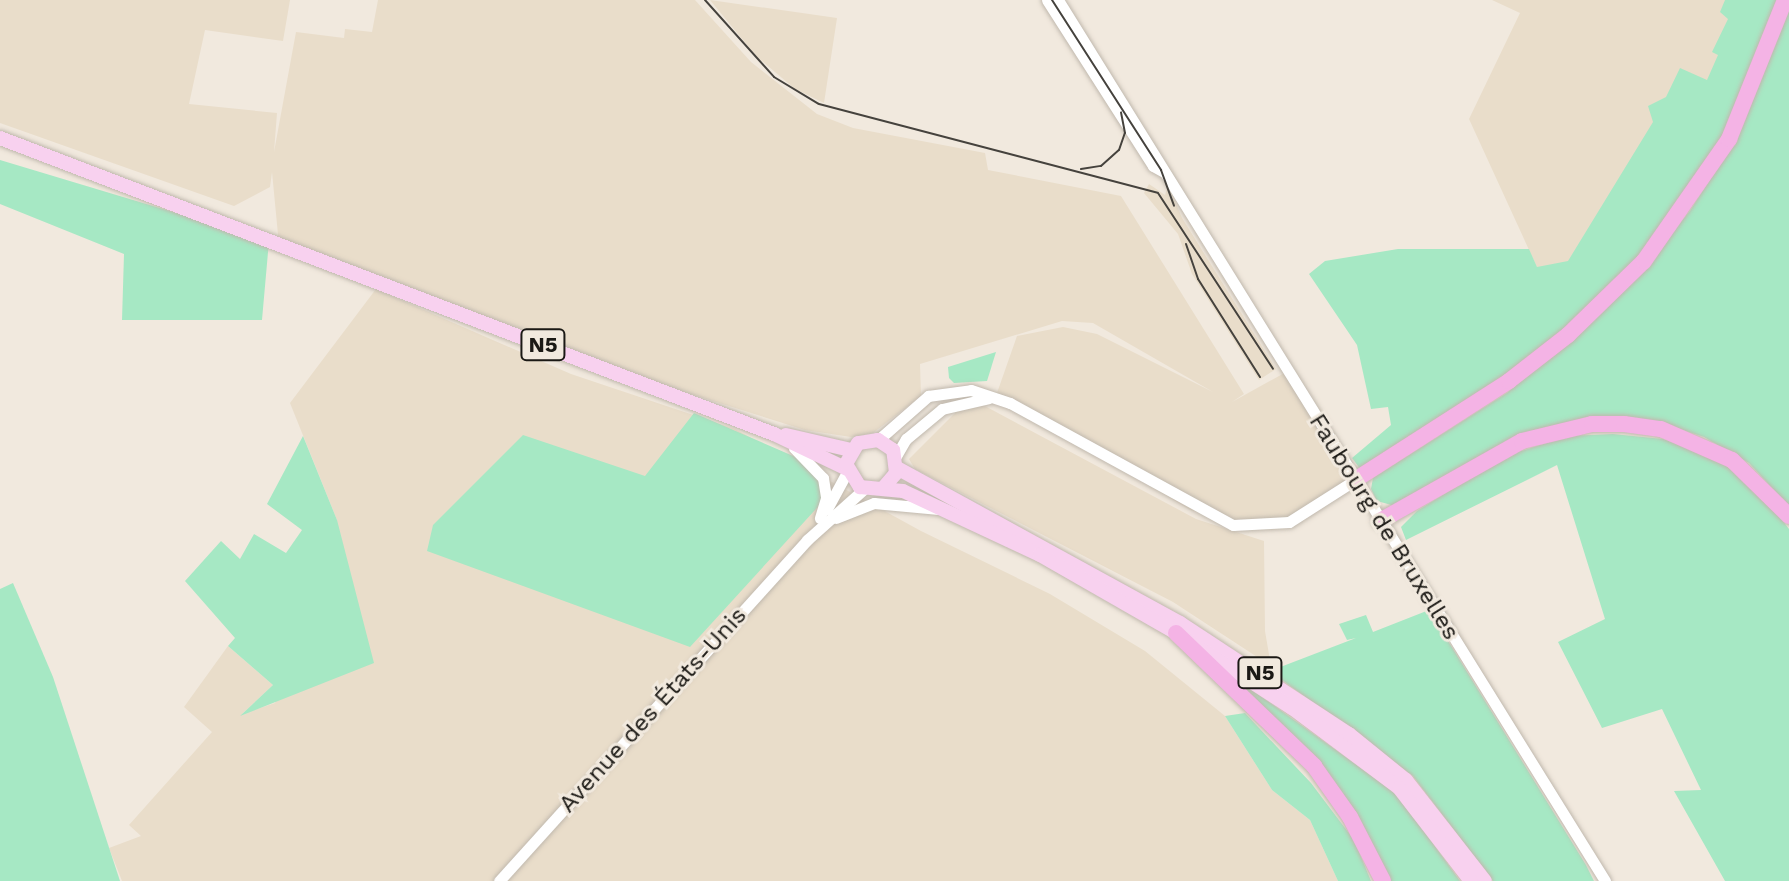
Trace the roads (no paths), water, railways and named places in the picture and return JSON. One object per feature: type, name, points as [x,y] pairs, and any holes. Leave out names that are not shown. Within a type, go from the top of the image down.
[{"type":"highway","points":[[1355,480],[1509,381],[1568,335],[1644,261],[1729,139],[1785,0]]},
{"type":"highway","points":[[1380,521],[1522,441],[1592,424],[1624,424],[1672,433],[1732,460],[1789,516]]},
{"type":"highway","points":[[1176,633],[1314,766],[1350,817],[1383,881]]},
{"type":"main road","name":"N5","points":[[0,138],[774,434],[847,471],[864,489],[884,487],[942,509],[1040,555],[1176,633],[1292,708],[1399,788],[1471,881]]},
{"type":"main road","name":"N5","points":[[774,434],[851,450]]},
{"type":"main road","name":"N5","points":[[878,440],[897,462],[1167,615],[1349,734],[1406,780],[1485,881]]},
{"type":"main road","points":[[847,471],[851,450],[863,441],[878,440]]},
{"type":"main road","points":[[884,487],[897,462]]},
{"type":"street","name":"Faubourg de Bruxelles","points":[[1047,0],[1153,166],[1165,172]]},
{"type":"street","name":"Faubourg de Bruxelles","points":[[1058,0],[1605,881]]},
{"type":"street","points":[[878,440],[928,396],[958,390],[993,397],[1233,525],[1289,522],[1355,480]]},
{"type":"street","points":[[897,462],[906,439],[942,409],[993,397]]},
{"type":"street","points":[[774,434],[810,460],[823,478],[826,519],[874,503],[942,509]]},
{"type":"street","name":"Avenue des États-Unis","points":[[826,519],[847,471]]},
{"type":"street","name":"Avenue des États-Unis","points":[[499,881],[826,519],[864,489]]},
{"type":"tram line","points":[[705,0],[774,77],[819,104],[1158,193],[1273,369]]},
{"type":"tram line","points":[[1052,0],[1161,170],[1174,206]]},
{"type":"tram line","points":[[1081,169],[1101,166],[1119,150],[1125,133],[1121,112]]},
{"type":"tram line","points":[[1186,244],[1198,279],[1260,377]]}]
